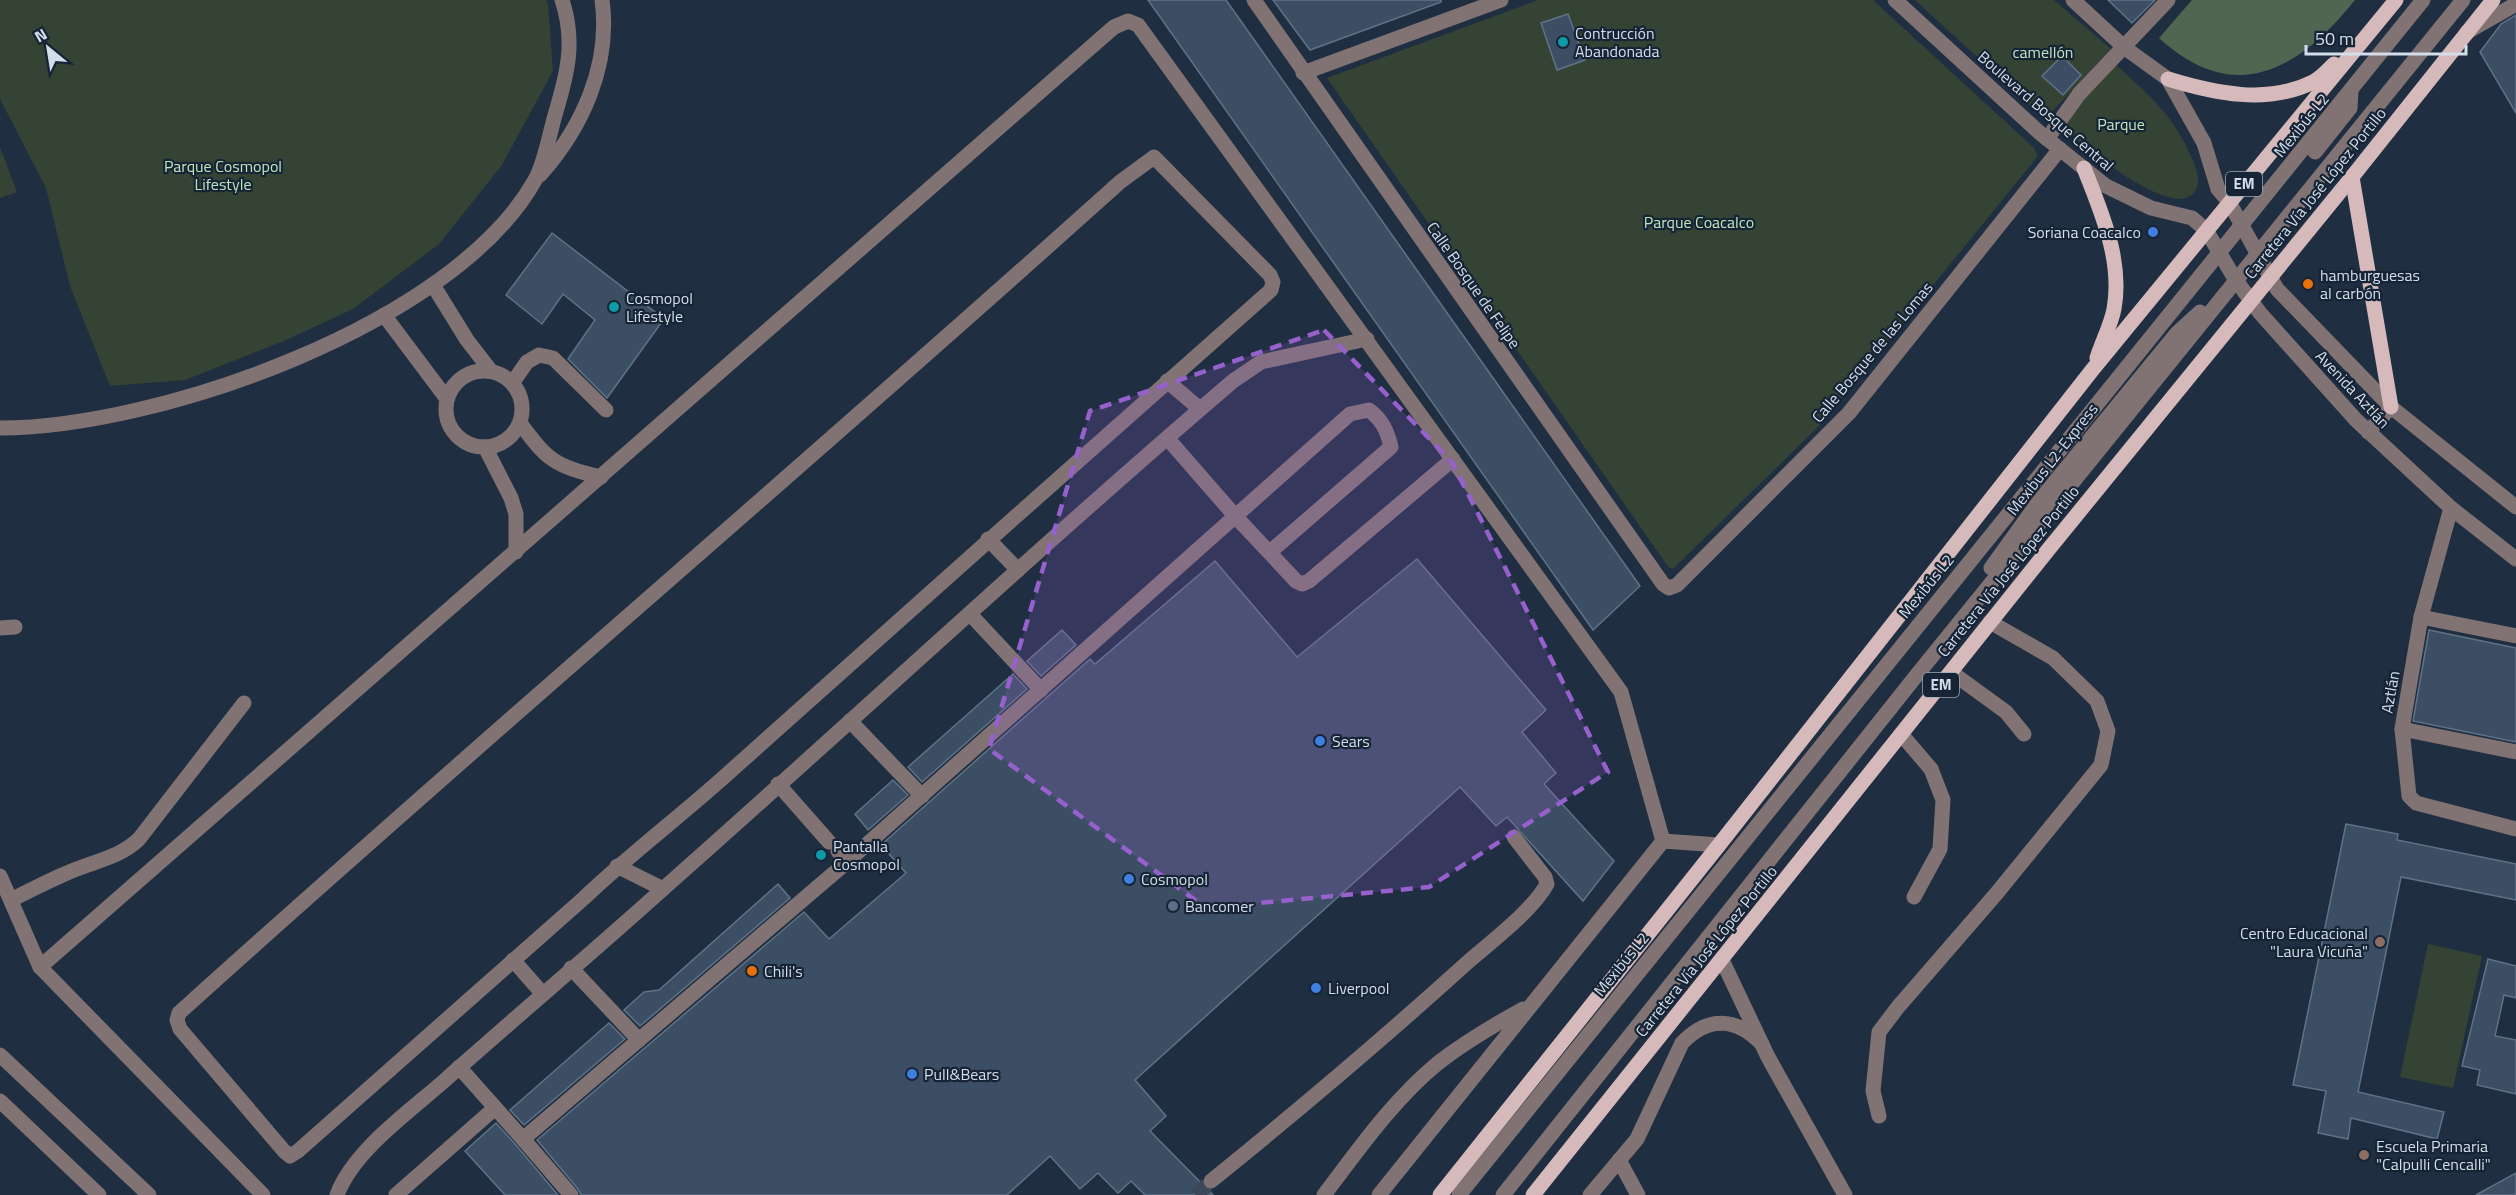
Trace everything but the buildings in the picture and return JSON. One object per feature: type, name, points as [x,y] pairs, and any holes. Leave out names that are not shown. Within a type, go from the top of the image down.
[{"type":"main road","name":"EM","points":[[1440,1195],[1719,845],[2093,369],[2396,0]]},
{"type":"main road","name":"Carretera Vía José López Portillo","points":[[1533,1195],[1990,622],[2493,0]]},
{"type":"main road","points":[[2168,79],[2221,94],[2250,95],[2288,91],[2314,81],[2366,37]]},
{"type":"main road","points":[[2084,168],[2112,244],[2115,271],[2114,309],[2093,369]]},
{"type":"main road","points":[[2352,177],[2391,407]]},
{"type":"street","points":[[536,179],[570,62],[569,35],[562,0]]},
{"type":"street","points":[[0,428],[95,418],[163,404],[239,380],[310,352],[384,315],[433,285],[485,244],[560,152],[586,108],[598,64],[603,34],[602,0]]},
{"type":"street","name":"Calle Bosque de Felipe","points":[[1254,0],[1656,575],[1669,588]]},
{"type":"street","points":[[1303,72],[1501,0]]},
{"type":"street","name":"Boulevard Bosque Central","points":[[1895,0],[2047,139],[2106,186],[2151,208],[2192,218]]},
{"type":"street","points":[[2073,0],[2125,48],[2168,79],[2204,143],[2218,189],[2229,202],[2270,277]]},
{"type":"street","points":[[2047,139],[2079,94],[2168,0]]},
{"type":"street","name":"Mexibús L2","points":[[1459,1195],[2423,0]]},
{"type":"street","points":[[1503,1195],[1916,676],[2463,0]]},
{"type":"street","points":[[2467,32],[2516,4]]},
{"type":"street","points":[[40,967],[1114,27],[1128,21],[1138,26],[1621,692],[1663,841]]},
{"type":"street","name":"Calle Bosque de las Lomas","points":[[1669,588],[1677,585],[1849,413],[2060,149]]},
{"type":"street","points":[[1154,157],[1262,267],[1273,282],[1271,290],[1167,381],[732,770],[617,866],[290,1156],[180,1029],[177,1020],[179,1012],[427,791],[806,463],[1120,182],[1154,157]]},
{"type":"street","name":"Avenida Aztlán","points":[[2192,218],[2206,230],[2235,279],[2260,314],[2368,432],[2451,508],[2516,559]]},
{"type":"street","name":"Avenida Aztlán","points":[[2270,277],[2277,289],[2391,407],[2516,507]]},
{"type":"street","points":[[433,285],[467,340],[491,371]]},
{"type":"street","points":[[384,315],[447,399]]},
{"type":"street","points":[[337,1195],[341,1183],[368,1148],[542,993],[663,890],[778,784],[1233,381],[1261,362],[1366,339]]},
{"type":"street","points":[[513,382],[527,362],[539,355],[553,358],[606,410]]},
{"type":"street","points":[[478,370],[503,375],[513,382],[523,405],[520,423],[508,438],[497,445],[485,447],[472,445],[452,430],[447,418],[447,399],[456,382],[478,370]]},
{"type":"street","points":[[1167,381],[1200,409]]},
{"type":"street","points":[[2368,432],[2391,407]]},
{"type":"street","points":[[523,1139],[639,1040],[838,852],[922,796],[1350,414],[1369,410],[1380,419],[1387,431],[1391,447],[1270,552]]},
{"type":"street","points":[[520,423],[540,451],[554,462],[569,469],[602,477]]},
{"type":"street","points":[[1168,439],[1236,518],[1296,581],[1302,584],[1309,581],[1453,459]]},
{"type":"street","points":[[485,447],[512,498],[516,514],[516,552]]},
{"type":"street","name":"Aztlán","points":[[2451,508],[2421,617],[2402,729],[2516,752]]},
{"type":"street","points":[[988,539],[1018,570]]},
{"type":"street","points":[[970,614],[1041,690]]},
{"type":"street","points":[[2421,617],[2516,636]]},
{"type":"street","points":[[1879,1116],[1873,1091],[1879,1032],[2101,765],[2108,731],[2097,701],[2053,658],[1990,622]]},
{"type":"street","points":[[1951,672],[2014,719],[2024,734]]},
{"type":"street","points":[[11,900],[69,872],[113,858],[129,849],[140,839],[244,703]]},
{"type":"street","points":[[850,721],[922,796]]},
{"type":"street","points":[[2402,729],[2412,800],[2516,828]]},
{"type":"street","points":[[1901,734],[1931,769],[1943,800],[1940,849],[1914,897]]},
{"type":"street","points":[[778,784],[838,852]]},
{"type":"street","points":[[1211,1181],[1409,1016],[1515,920],[1543,891],[1547,884],[1545,877],[1514,837]]},
{"type":"street","points":[[1663,841],[1719,845]]},
{"type":"street","points":[[1379,1195],[1663,841]]},
{"type":"street","points":[[617,866],[663,890]]},
{"type":"street","points":[[0,876],[40,967],[263,1195]]},
{"type":"street","points":[[513,960],[542,993]]},
{"type":"street","points":[[1722,960],[1762,1044],[1845,1195]]},
{"type":"street","points":[[571,968],[639,1040]]},
{"type":"street","points":[[1324,1195],[1379,1123],[1437,1064],[1479,1033],[1531,1004]]},
{"type":"street","points":[[1673,1022],[1676,1057]]},
{"type":"street","points":[[1590,1195],[1637,1139],[1682,1043],[1693,1032],[1707,1025],[1722,1023],[1737,1025],[1751,1032],[1762,1044]]},
{"type":"street","points":[[0,1055],[149,1195]]},
{"type":"street","points":[[459,1068],[571,1195]]},
{"type":"street","points":[[0,1101],[99,1195]]},
{"type":"street","points":[[396,1195],[495,1108]]},
{"type":"street","points":[[1619,1160],[1638,1195]]},
{"type":"highlighted area","points":[[1324,330],[1452,462],[1608,772],[1429,887],[1206,908],[989,749],[1090,411]]},
{"type":"green space","name":"Parque Cosmopol Lifestyle","points":[[0,0],[546,0],[553,71],[502,165],[439,244],[353,309],[284,341],[185,380],[110,386],[70,286],[46,188],[0,99]]},
{"type":"green space","name":"Parque Coacalco","points":[[1538,0],[1873,0],[2034,148],[2038,156],[1818,427],[1674,568],[1669,568],[1327,78]]},
{"type":"green space","name":"camellón","points":[[1915,0],[2054,0],[2111,49],[2045,119]]},
{"type":"green space","points":[[2192,0],[2355,0],[2312,45],[2289,61],[2265,71],[2240,75],[2214,71],[2187,59],[2159,38]]},
{"type":"green space","name":"Parque","points":[[2116,65],[2159,106],[2184,142],[2194,163],[2198,179],[2196,190],[2188,197],[2180,199],[2151,190],[2102,160],[2064,128],[2080,101]]},
{"type":"green space","points":[[0,147],[17,192],[0,198]]},
{"type":"green space","points":[[2428,944],[2482,956],[2453,1088],[2400,1077]]},
{"type":"tunnel","points":[[1196,1195],[1211,1181]]},
{"type":"place","name":"Contrucción Abandonada","points":[[1563,42]]},
{"type":"place","name":"Soriana Coacalco","points":[[2153,232]]},
{"type":"place","name":"hamburguesas al carbón","points":[[2308,284]]},
{"type":"place","name":"Cosmopol Lifestyle","points":[[614,307]]},
{"type":"place","name":"Sears","points":[[1320,741]]},
{"type":"place","name":"Pantalla Cosmopol","points":[[821,855]]},
{"type":"place","name":"Cosmopol","points":[[1129,879]]},
{"type":"place","name":"Bancomer","points":[[1173,906]]},
{"type":"place","name":"Centro Educacional \"Laura Vicuña\"","points":[[2380,942]]},
{"type":"place","name":"Chili's","points":[[752,971]]},
{"type":"place","name":"Liverpool","points":[[1316,988]]},
{"type":"place","name":"Pull&Bears","points":[[912,1074]]},
{"type":"place","name":"Escuela Primaria \"Calpulli Cencalli\"","points":[[2364,1155]]}]
